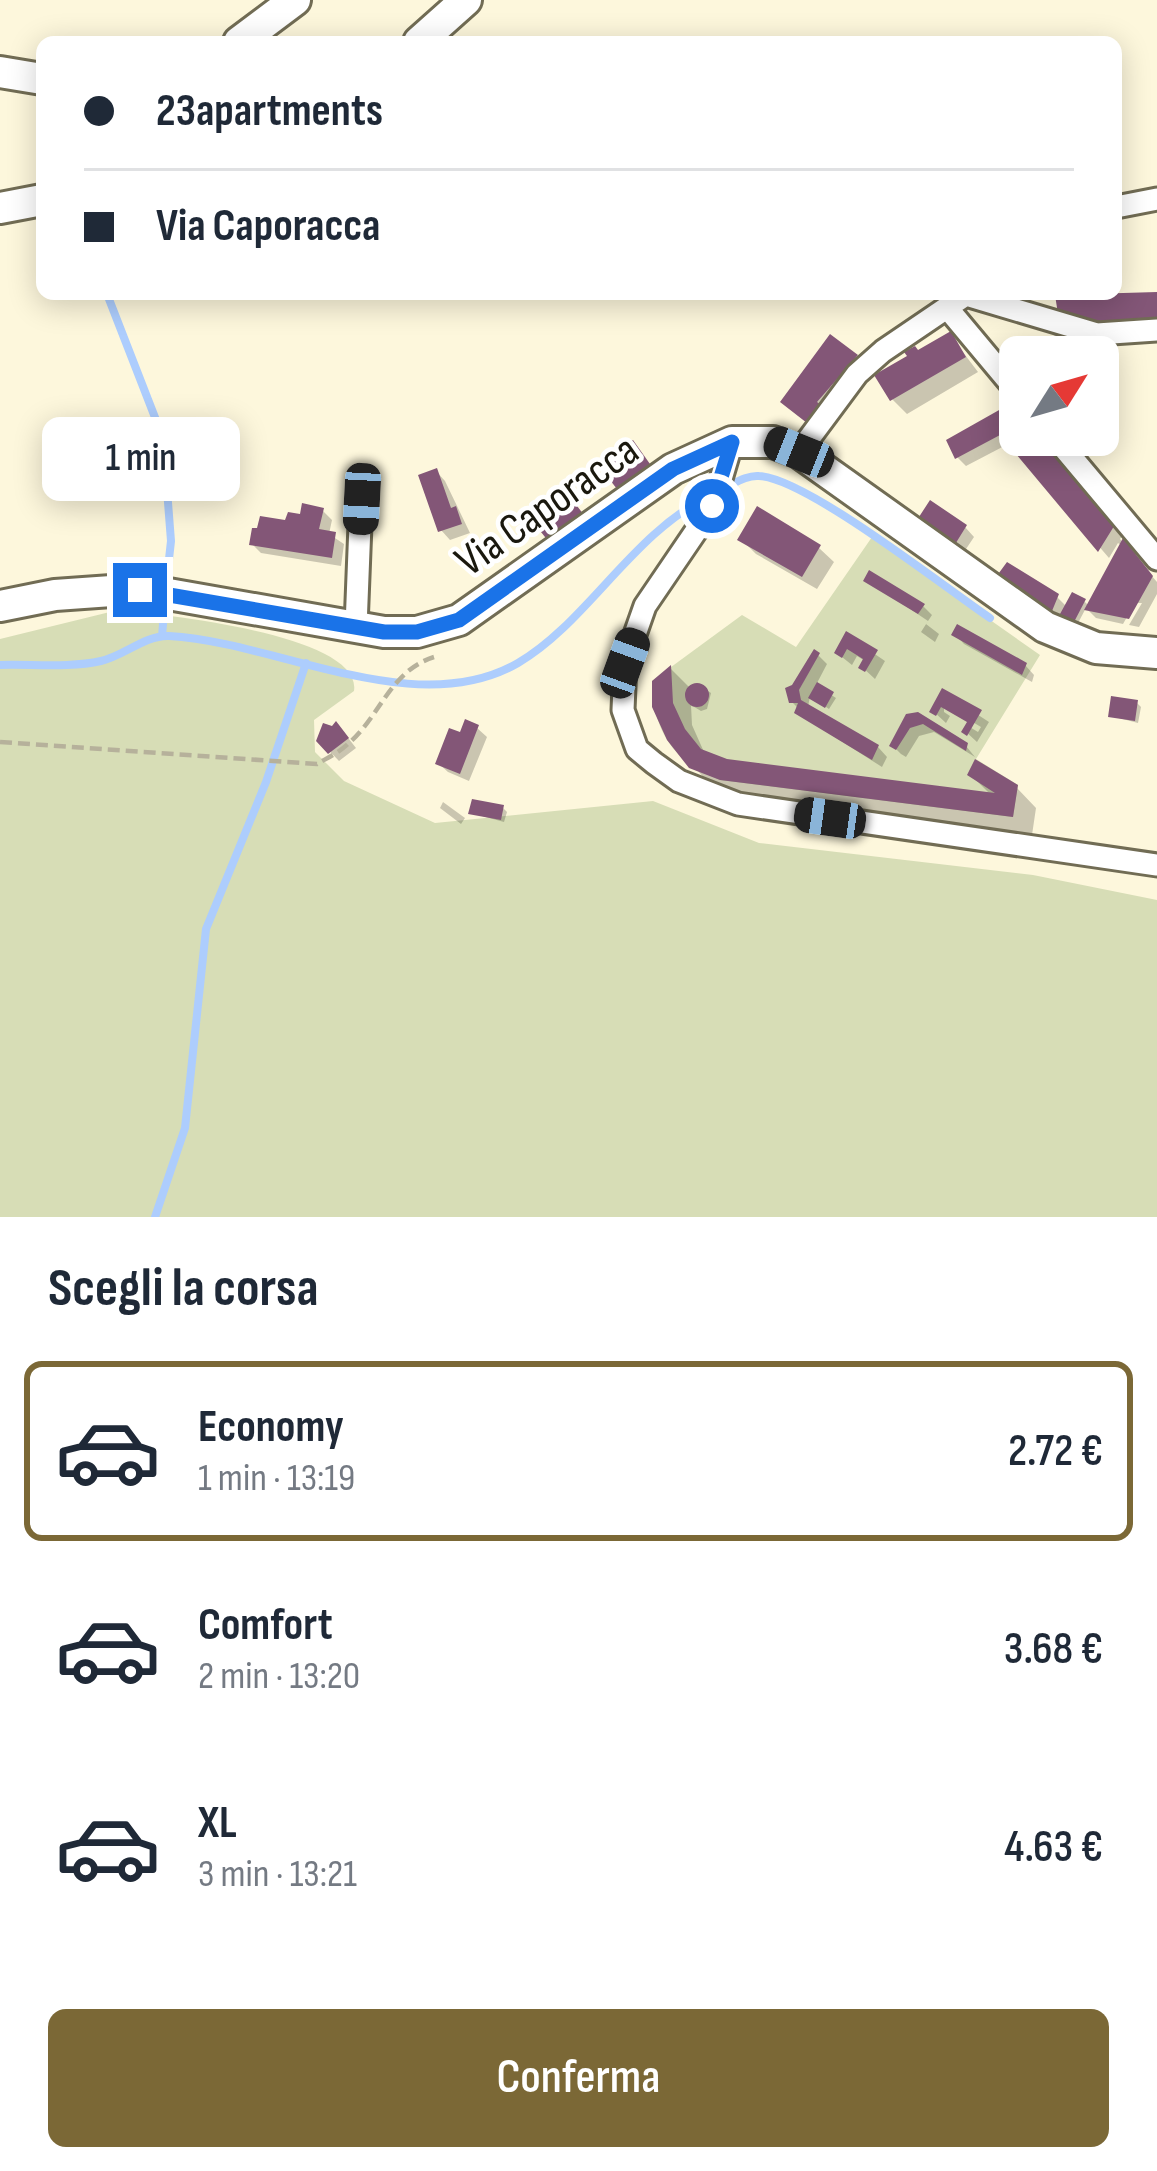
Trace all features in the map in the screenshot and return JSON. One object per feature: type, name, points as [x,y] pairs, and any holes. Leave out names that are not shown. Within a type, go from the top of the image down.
[{"type":"street","points":[[247,36],[295,0]]},
{"type":"street","points":[[426,36],[466,0]]},
{"type":"street","points":[[0,72],[36,78]]},
{"type":"street","points":[[1122,206],[1157,199]]},
{"type":"street","points":[[0,208],[36,201]]},
{"type":"street","points":[[799,452],[857,374],[883,351],[961,300],[1097,334],[1157,330]]},
{"type":"street","points":[[961,300],[999,361]]},
{"type":"street","points":[[1157,653],[1096,648],[1045,628],[799,452],[773,442],[732,442],[712,506],[645,606],[625,663],[622,710],[637,748],[680,781],[738,804],[1157,866]]},
{"type":"street","name":"Via Caporacca","points":[[0,606],[55,595],[140,590],[356,627],[417,632],[459,620],[673,469],[732,442]]},
{"type":"street","points":[[1070,456],[1157,560]]},
{"type":"street","points":[[356,627],[362,499]]},
{"type":"path","points":[[0,742],[317,764],[350,743],[391,686],[418,662],[435,656]]},
{"type":"green space","points":[[872,537],[1040,655],[976,759],[1018,785],[1013,817],[720,780],[690,764],[662,730],[652,681],[742,615],[796,647]]},
{"type":"green space","points":[[118,610],[255,631],[327,655],[348,671],[354,691],[314,720],[315,752],[344,781],[435,823],[653,801],[759,843],[1033,875],[1157,900],[1157,1217],[0,1217],[0,639]]},
{"type":"building","points":[[1157,292],[1157,319],[1099,321],[1058,314],[1056,300],[1122,300],[1122,293]]},
{"type":"building","points":[[951,331],[966,357],[890,401],[874,375],[907,356],[904,352],[915,346],[918,350]]},
{"type":"building","points":[[830,334],[858,355],[817,402],[821,405],[807,423],[780,402]]},
{"type":"building","points":[[999,410],[999,436],[955,459],[946,440]]},
{"type":"building","points":[[633,440],[650,464],[617,489],[599,466]]},
{"type":"building","points":[[197,442],[223,450],[219,464],[194,456]]},
{"type":"building","points":[[1018,456],[1057,456],[1116,523],[1098,552]]},
{"type":"building","points":[[437,468],[462,524],[438,532],[418,475]]},
{"type":"building","points":[[564,489],[584,515],[549,542],[537,527],[549,518],[541,506]]},
{"type":"building","points":[[930,500],[967,525],[954,546],[917,520]]},
{"type":"building","points":[[302,503],[324,508],[319,529],[336,532],[332,558],[249,545],[260,516],[285,520],[288,512],[300,514]]},
{"type":"building","points":[[757,506],[821,545],[802,577],[737,540]]},
{"type":"building","points":[[1123,538],[1153,576],[1129,619],[1084,610]]},
{"type":"building","points":[[1007,562],[1059,594],[1052,611],[996,577]]},
{"type":"building","points":[[869,570],[925,604],[918,614],[863,581]]},
{"type":"building","points":[[1072,592],[1086,599],[1074,622],[1060,614]]},
{"type":"building","points":[[957,624],[1027,663],[1022,675],[951,635]]},
{"type":"building","points":[[846,631],[878,650],[865,672],[858,668],[863,659],[847,649],[842,658],[834,653]]},
{"type":"building","points":[[814,649],[820,653],[799,690],[801,700],[879,745],[872,760],[794,713],[798,703],[789,703],[785,688],[792,685]]},
{"type":"building","points":[[671,665],[673,703],[701,749],[727,759],[995,793],[967,775],[975,759],[1018,785],[1013,817],[720,780],[689,768],[667,740],[652,707],[652,681]]},
{"type":"building","points":[[817,682],[834,692],[825,708],[808,698]]},
{"type":"building","points":[[697,683],[706,686],[706,704],[697,707],[688,704],[685,695],[688,686]]},
{"type":"building","points":[[942,688],[982,710],[967,736],[961,732],[967,722],[941,707],[936,716],[929,712]]},
{"type":"building","points":[[1111,696],[1138,700],[1135,721],[1108,717]]},
{"type":"building","points":[[918,712],[968,743],[966,751],[923,724],[910,728],[896,750],[889,746],[906,714]]},
{"type":"building","points":[[465,719],[479,725],[460,774],[435,764],[449,728],[460,732]]},
{"type":"building","points":[[336,721],[349,738],[328,754],[316,741],[323,723],[332,726]]},
{"type":"building","points":[[472,799],[504,805],[501,820],[468,814]]},
{"type":"waterway","points":[[109,300],[163,438],[171,541],[166,586]]},
{"type":"waterway","points":[[724,488],[759,476],[781,481],[875,536],[990,618]]},
{"type":"waterway","points":[[0,665],[89,663],[169,636],[211,641],[391,682],[436,685],[478,679],[518,663],[543,646],[657,532],[711,495]]},
{"type":"waterway","points":[[162,636],[165,601]]},
{"type":"waterway","points":[[155,1217],[185,1128],[206,929],[266,782],[306,663]]},
{"type":"route","points":[[140,590],[384,632],[417,632],[459,620],[673,469],[732,442],[712,506]]}]
